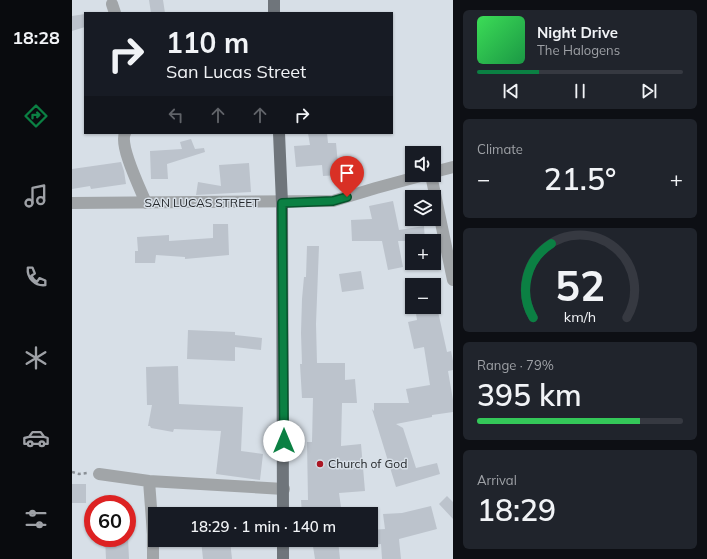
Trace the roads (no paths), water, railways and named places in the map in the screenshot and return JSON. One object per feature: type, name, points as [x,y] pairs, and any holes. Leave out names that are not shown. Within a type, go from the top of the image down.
[{"type":"main road","points":[[274,0],[274,12]]},
{"type":"main road","points":[[279,134],[282,203],[284,507]]},
{"type":"main road","points":[[283,547],[283,559]]},
{"type":"street","points":[[124,134],[123,137],[125,151],[146,203]]},
{"type":"street","points":[[441,170],[453,167]]},
{"type":"street","name":"SAN LUCAS STREET","points":[[72,203],[282,203],[333,201],[405,180]]},
{"type":"street","points":[[432,182],[453,280]]},
{"type":"street","points":[[99,474],[149,481],[284,489]]},
{"type":"street","points":[[149,481],[153,534],[153,559]]},
{"type":"place","name":"Church of God","points":[[320,464]]}]
